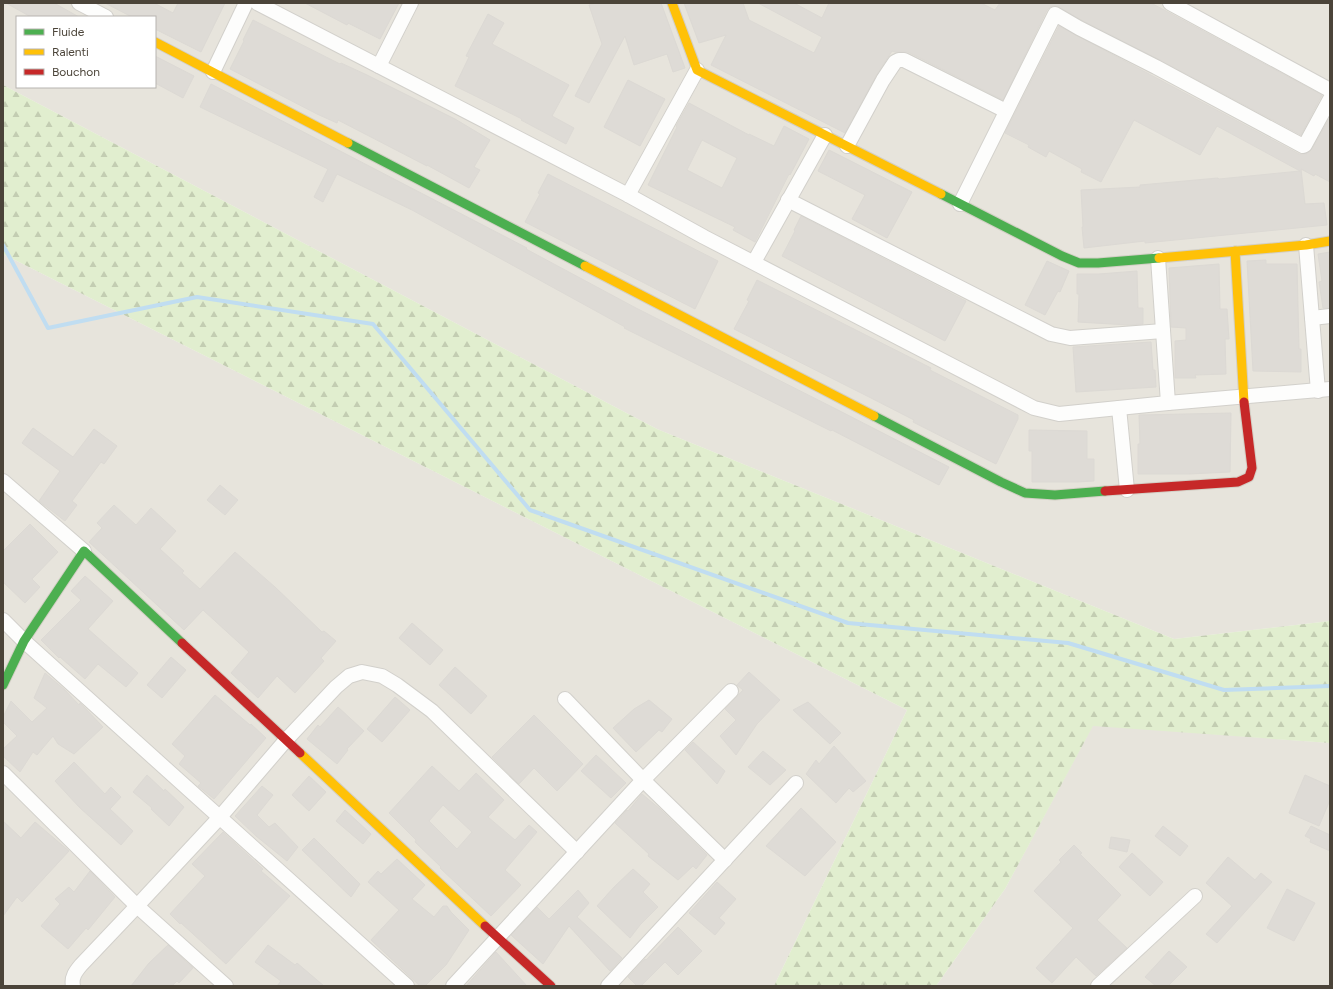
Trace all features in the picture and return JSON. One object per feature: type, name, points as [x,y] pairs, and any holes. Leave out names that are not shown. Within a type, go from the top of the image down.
[{"type":"street","points":[[79,3],[104,16]]},
{"type":"street","points":[[213,72],[246,3]]},
{"type":"street","points":[[257,3],[628,195],[1034,408],[1059,414],[1324,390],[1312,318],[1306,245]]},
{"type":"street","points":[[378,66],[412,3]]},
{"type":"street","points":[[672,3],[697,70],[1078,263],[1098,263],[1158,258],[1306,245],[1330,241]]},
{"type":"street","points":[[1170,3],[1330,90]]},
{"type":"street","points":[[960,204],[1057,8],[1079,28],[1156,67],[1303,146],[1305,145],[1330,99]]},
{"type":"street","points":[[156,43],[1001,482],[1025,493],[1048,494],[1127,490],[1238,482],[1249,477],[1252,468],[1243,397],[1235,251]]},
{"type":"street","points":[[847,146],[883,80],[895,62],[899,60],[904,60],[1006,111]]},
{"type":"street","points":[[628,195],[697,70]]},
{"type":"street","points":[[754,262],[825,135]]},
{"type":"street","points":[[788,200],[1051,334],[1070,338],[1163,331]]},
{"type":"street","points":[[1158,258],[1168,403]]},
{"type":"street","points":[[1312,318],[1330,316]]},
{"type":"street","points":[[1119,408],[1127,490]]},
{"type":"street","points":[[3,481],[84,551],[551,986]]},
{"type":"street","points":[[3,685],[24,641],[84,551]]},
{"type":"street","points":[[3,620],[24,641],[407,986]]},
{"type":"street","points":[[73,986],[72,981],[75,972],[81,965],[220,817],[286,740],[336,687],[349,676],[362,672],[382,676],[397,685],[432,711],[577,852]]},
{"type":"street","points":[[453,986],[643,780],[731,691]]},
{"type":"street","points":[[565,699],[643,780],[725,860]]},
{"type":"street","points":[[3,773],[137,906],[226,986]]},
{"type":"street","points":[[608,986],[796,783]]},
{"type":"street","points":[[1098,986],[1195,896]]},
{"type":"shaded area","points":[[3,3],[1330,3],[1330,621],[1174,639],[657,429],[3,85]]},
{"type":"shaded area","points":[[3,254],[907,710],[774,986],[3,986]]},
{"type":"shaded area","points":[[1093,725],[1330,743],[1330,986],[936,986],[1005,889]]},
{"type":"green space","points":[[3,85],[657,429],[1174,639],[1330,621],[1330,743],[1093,726],[1005,889],[936,986],[774,986],[907,710],[3,254]]},
{"type":"building","points":[[6,3],[54,3],[77,16],[29,16]]},
{"type":"building","points":[[105,3],[154,3],[173,13],[178,3],[225,3],[201,52],[156,30],[156,16],[130,16]]},
{"type":"building","points":[[305,3],[399,3],[380,39],[348,23],[347,25]]},
{"type":"building","points":[[596,3],[661,3],[685,68],[673,72],[667,54],[634,65],[625,36],[589,103],[575,96],[602,44],[589,5]]},
{"type":"building","points":[[684,3],[743,3],[749,20],[814,53],[822,37],[758,3],[794,3],[822,18],[829,3],[981,3],[995,10],[1000,3],[1151,3],[1322,95],[1301,135],[1059,7],[1054,6],[1047,10],[1003,100],[908,52],[892,51],[876,76],[845,133],[711,65],[726,35],[699,43]]},
{"type":"building","points":[[488,14],[504,23],[492,44],[569,85],[552,116],[574,128],[566,144],[521,120],[522,119],[455,86],[469,57],[466,56]]},
{"type":"building","points":[[253,20],[340,64],[341,63],[367,75],[455,119],[490,140],[474,167],[480,170],[469,188],[338,120],[337,123],[317,114],[230,69]]},
{"type":"building","points":[[1059,26],[1299,154],[1306,154],[1312,149],[1330,117],[1330,182],[1301,169],[1305,204],[1324,203],[1327,225],[1145,243],[1145,241],[1084,248],[1081,190],[1140,187],[1140,185],[1300,171],[1217,126],[1200,155],[1134,120],[1101,182],[1081,172],[1082,169],[1049,151],[1046,157],[1028,147],[1029,145],[1005,133]]},
{"type":"building","points":[[156,57],[194,76],[183,98],[156,84]]},
{"type":"building","points":[[628,80],[665,99],[640,146],[604,127]]},
{"type":"building","points":[[211,84],[527,248],[526,249],[636,308],[949,467],[939,485],[832,430],[831,431],[624,328],[625,327],[412,210],[337,174],[323,202],[314,197],[328,169],[200,107]]},
{"type":"building","points":[[689,103],[749,135],[774,146],[784,126],[809,139],[790,175],[789,174],[755,242],[733,230],[735,227],[648,185],[677,127],[676,126]],"holes":[[[702,140],[737,158],[722,188],[687,170]]]},
{"type":"building","points":[[829,150],[912,192],[887,238],[852,219],[865,195],[818,171]]},
{"type":"building","points":[[548,174],[718,261],[695,309],[525,222],[540,194],[538,193]]},
{"type":"building","points":[[801,216],[966,301],[945,341],[782,256]]},
{"type":"building","points":[[1330,252],[1330,308],[1323,308],[1319,282],[1322,281],[1318,254]]},
{"type":"building","points":[[1266,260],[1266,264],[1297,264],[1301,372],[1253,371],[1247,261]]},
{"type":"building","points":[[1047,261],[1069,271],[1060,292],[1058,291],[1045,315],[1025,305]]},
{"type":"building","points":[[1219,264],[1220,309],[1227,309],[1229,339],[1225,339],[1226,374],[1195,375],[1196,378],[1175,378],[1175,341],[1186,340],[1186,328],[1171,327],[1169,268]]},
{"type":"building","points":[[1137,271],[1138,308],[1143,308],[1143,324],[1128,325],[1078,322],[1079,294],[1077,294],[1077,274]]},
{"type":"building","points":[[757,280],[931,368],[930,370],[1018,415],[1018,419],[996,464],[913,422],[914,420],[734,329],[749,301],[747,300]]},
{"type":"building","points":[[1151,342],[1156,387],[1076,392],[1073,347]]},
{"type":"building","points":[[1231,413],[1230,472],[1138,474],[1138,444],[1140,444],[1139,415]]},
{"type":"building","points":[[33,428],[73,457],[94,429],[117,446],[104,464],[101,462],[72,501],[77,505],[65,521],[39,501],[60,471],[22,443]]},
{"type":"building","points":[[1029,430],[1087,431],[1087,459],[1094,459],[1094,481],[1032,482],[1032,451],[1029,451]]},
{"type":"building","points":[[220,485],[238,500],[225,515],[207,500]]},
{"type":"building","points":[[114,505],[136,525],[151,508],[176,531],[160,549],[184,571],[182,573],[200,589],[235,552],[275,587],[322,632],[324,631],[336,641],[321,658],[324,661],[295,693],[277,676],[258,698],[231,673],[249,652],[203,610],[184,630],[89,542],[102,528],[97,523]]},
{"type":"building","points":[[30,524],[58,552],[32,579],[40,587],[25,603],[3,582],[3,551]]},
{"type":"building","points":[[85,576],[113,601],[88,629],[138,673],[126,687],[98,664],[85,679],[60,657],[59,658],[41,640],[81,600],[71,591]]},
{"type":"building","points":[[412,623],[443,650],[430,665],[399,638]]},
{"type":"building","points":[[171,657],[186,670],[162,698],[147,685]]},
{"type":"building","points":[[455,667],[487,696],[471,714],[439,685]]},
{"type":"building","points":[[749,672],[780,700],[757,724],[736,755],[720,736],[736,720],[725,709],[743,690],[737,685]]},
{"type":"building","points":[[45,673],[65,690],[79,705],[80,703],[103,727],[74,754],[58,744],[53,736],[37,755],[33,752],[20,772],[3,756],[3,749],[17,736],[3,722],[3,717],[11,701],[32,722],[47,708],[34,698]]},
{"type":"building","points":[[215,695],[266,738],[214,799],[198,786],[201,783],[179,764],[185,756],[172,744]]},
{"type":"building","points":[[395,697],[410,710],[382,742],[367,729]]},
{"type":"building","points":[[649,700],[672,719],[662,732],[659,730],[636,752],[613,728],[634,709]]},
{"type":"building","points":[[808,702],[841,733],[830,744],[793,710]]},
{"type":"building","points":[[338,707],[364,731],[347,749],[348,750],[337,764],[307,739],[318,725],[320,727]]},
{"type":"building","points":[[534,715],[583,764],[557,791],[534,768],[519,784],[492,757]]},
{"type":"building","points":[[693,742],[725,771],[717,784],[685,750]]},
{"type":"building","points":[[834,746],[866,781],[853,792],[849,788],[836,803],[806,774],[816,760],[819,764]]},
{"type":"building","points":[[763,751],[786,770],[770,785],[748,767]]},
{"type":"building","points":[[596,755],[626,783],[611,798],[581,771]]},
{"type":"building","points":[[74,762],[105,794],[111,787],[121,797],[110,809],[133,831],[121,845],[79,807],[55,781]]},
{"type":"building","points":[[432,766],[459,791],[476,773],[504,800],[488,817],[515,840],[529,825],[537,832],[505,870],[521,885],[491,916],[440,868],[441,867],[415,842],[416,840],[389,813]],"holes":[[[443,805],[472,832],[457,849],[429,821]]]},
{"type":"building","points":[[147,775],[184,807],[169,826],[151,809],[152,808],[133,792]]},
{"type":"building","points":[[1305,775],[1330,786],[1330,800],[1319,826],[1289,813]]},
{"type":"building","points":[[309,776],[326,792],[309,811],[292,795]]},
{"type":"building","points":[[262,786],[273,795],[257,815],[269,827],[275,823],[298,847],[287,861],[256,836],[235,816]]},
{"type":"building","points":[[642,794],[660,809],[707,855],[696,869],[693,866],[678,880],[648,856],[649,854],[615,823],[627,810],[628,811]]},
{"type":"building","points":[[801,808],[836,842],[805,876],[766,846]]},
{"type":"building","points":[[345,810],[371,834],[363,844],[336,821]]},
{"type":"building","points":[[3,821],[21,838],[35,822],[69,851],[22,902],[17,897],[3,916]]},
{"type":"building","points":[[1163,826],[1188,846],[1180,856],[1155,836]]},
{"type":"building","points":[[1311,826],[1330,835],[1330,851],[1310,842],[1311,839],[1305,836]]},
{"type":"building","points":[[223,832],[263,869],[261,871],[290,896],[226,964],[170,914],[205,876],[192,864]]},
{"type":"building","points":[[1111,837],[1130,840],[1127,852],[1109,848]]},
{"type":"building","points":[[314,838],[360,884],[351,897],[302,850]]},
{"type":"building","points":[[1074,845],[1082,853],[1080,854],[1121,895],[1097,920],[1127,948],[1096,976],[1076,957],[1052,983],[1036,968],[1073,928],[1034,891],[1061,862],[1059,860]]},
{"type":"building","points":[[1132,853],[1163,882],[1150,896],[1119,867]]},
{"type":"building","points":[[1228,857],[1255,880],[1261,873],[1272,882],[1217,943],[1206,934],[1232,906],[1206,883]]},
{"type":"building","points":[[397,859],[425,885],[412,899],[434,917],[443,906],[447,906],[469,930],[446,965],[425,986],[420,986],[371,940],[399,910],[368,882],[378,871],[381,874]]},
{"type":"building","points":[[633,869],[650,884],[643,892],[658,907],[640,925],[630,938],[597,906]]},
{"type":"building","points":[[90,871],[115,897],[88,930],[86,928],[68,949],[41,926],[60,904],[55,899],[69,887],[74,892]]},
{"type":"building","points":[[717,882],[736,899],[719,918],[725,923],[715,935],[689,913]]},
{"type":"building","points":[[1287,889],[1315,903],[1294,941],[1267,928]]},
{"type":"building","points":[[578,890],[589,903],[577,917],[622,958],[610,971],[569,926],[543,964],[511,935],[537,907],[549,919]]},
{"type":"building","points":[[678,927],[702,951],[678,975],[665,962],[641,986],[637,986],[628,977]]},
{"type":"building","points":[[168,945],[193,968],[179,983],[177,981],[172,986],[131,986],[149,963]]},
{"type":"building","points":[[268,945],[295,965],[297,963],[324,986],[277,986],[281,981],[255,962]]},
{"type":"building","points":[[1169,951],[1187,967],[1168,986],[1156,986],[1145,977]]},
{"type":"building","points":[[496,952],[527,986],[466,986]]},
{"type":"waterway","points":[[3,245],[48,328],[197,297],[373,324],[530,510],[848,623],[1068,643],[1224,690],[1330,686]]},
{"type":"traffic: fast","points":[[348,143],[585,266]]},
{"type":"traffic: fast","points":[[941,194],[1062,256],[1079,263],[1159,258]]},
{"type":"traffic: fast","points":[[874,416],[1025,493],[1055,495],[1105,491]]},
{"type":"traffic: fast","points":[[3,685],[24,641],[84,551],[182,643]]},
{"type":"traffic: slow","points":[[672,3],[697,70],[941,194]]},
{"type":"traffic: slow","points":[[156,43],[348,143]]},
{"type":"traffic: slow","points":[[1159,258],[1306,245],[1330,241]]},
{"type":"traffic: slow","points":[[1235,251],[1244,402]]},
{"type":"traffic: slow","points":[[585,266],[874,416]]},
{"type":"traffic: slow","points":[[300,753],[485,926]]},
{"type":"traffic: jam","points":[[1105,491],[1238,482],[1249,477],[1252,468],[1244,402]]},
{"type":"traffic: jam","points":[[182,643],[300,753]]},
{"type":"traffic: jam","points":[[485,926],[551,986]]}]
